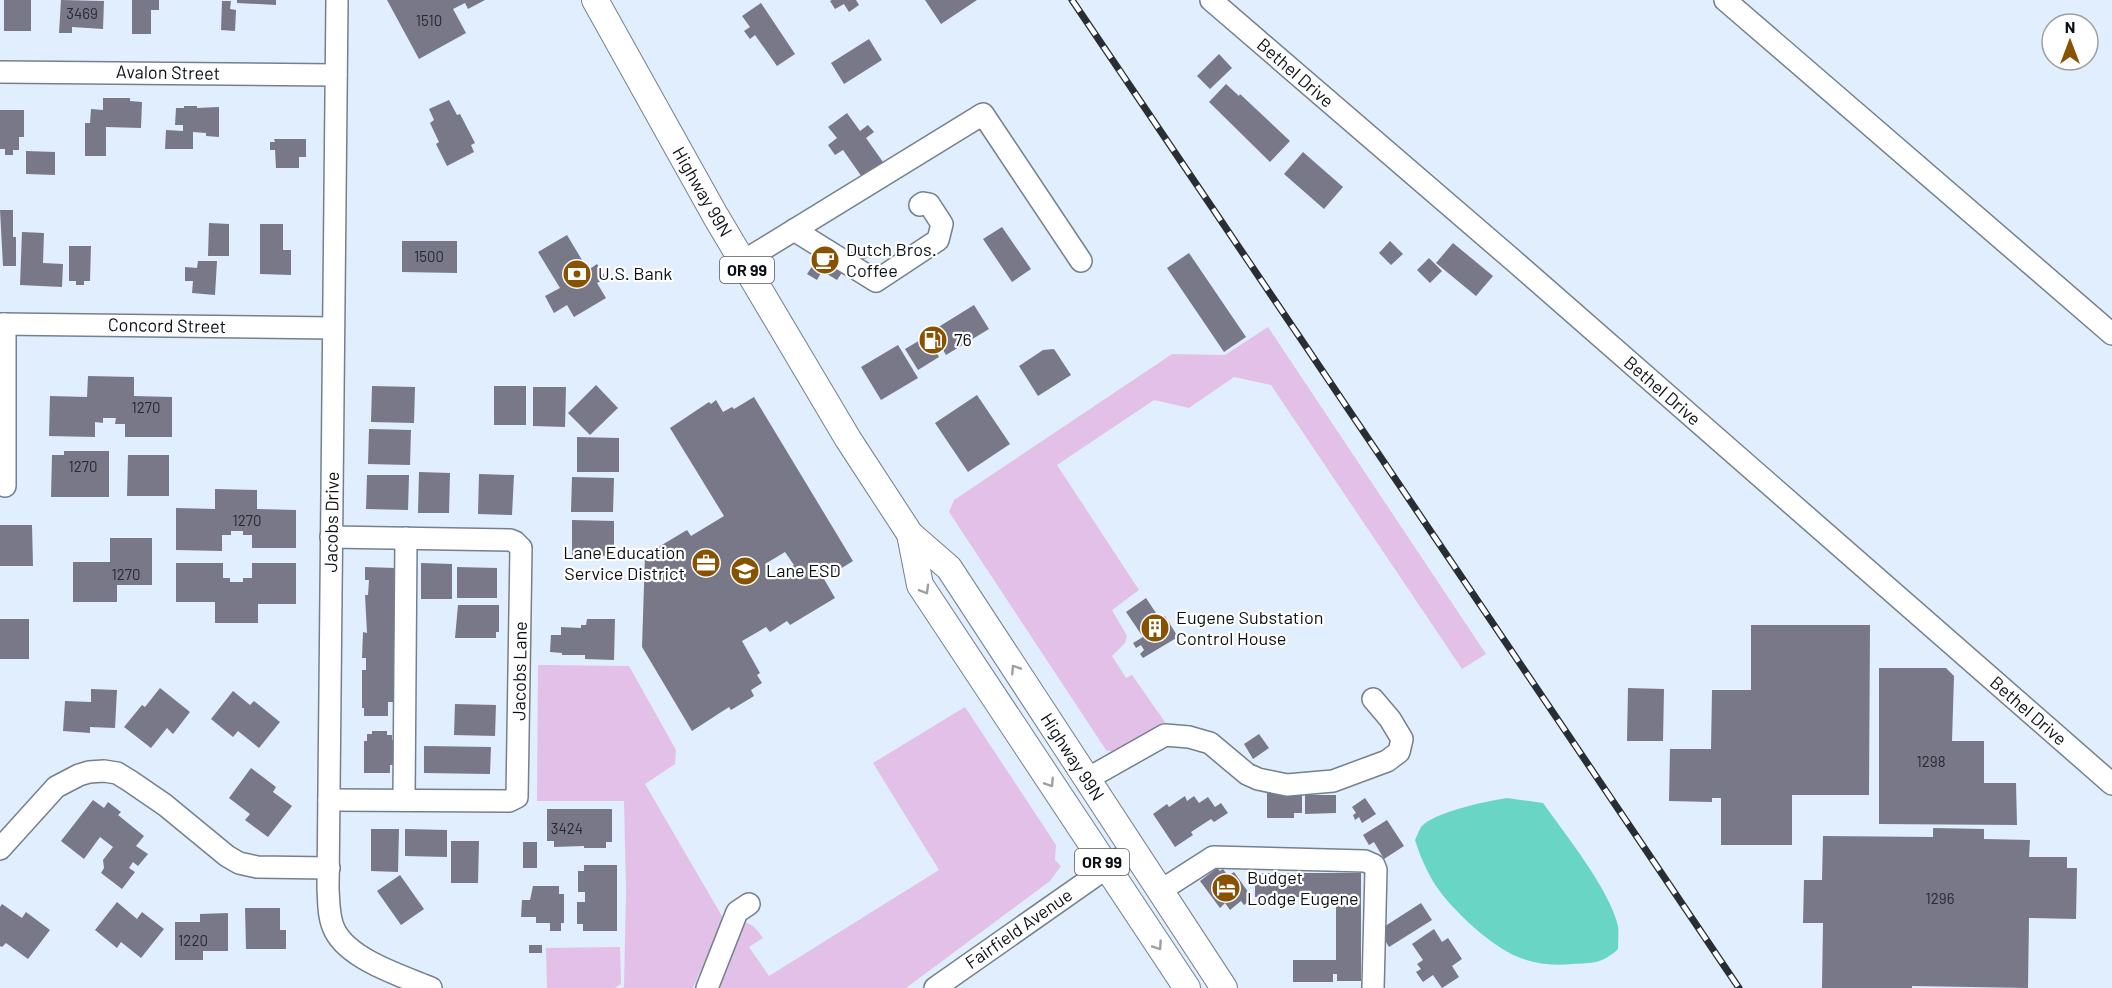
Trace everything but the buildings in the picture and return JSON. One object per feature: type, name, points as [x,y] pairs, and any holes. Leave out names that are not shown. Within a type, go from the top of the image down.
[{"type":"main road","name":"Highway 99N","points":[[595,0],[645,93],[742,262],[848,439],[910,534],[949,568],[1224,988]]},
{"type":"main road","name":"Highway 99N","points":[[910,534],[921,585],[1187,988]]},
{"type":"street","name":"Jacobs Drive","points":[[337,0],[329,800],[330,917],[335,931],[344,943],[371,962],[431,988]]},
{"type":"street","name":"Bethel Drive","points":[[1211,0],[1522,268],[2112,784]]},
{"type":"street","points":[[1725,0],[2112,334]]},
{"type":"street","name":"Avalon Street","points":[[0,72],[336,75]]},
{"type":"street","points":[[742,262],[983,114],[1081,261]]},
{"type":"street","points":[[794,230],[876,281],[938,240],[942,224],[929,204],[920,205]]},
{"type":"street","points":[[2,324],[5,486]]},
{"type":"street","name":"Concord Street","points":[[2,324],[333,328]]},
{"type":"street","name":"Jacobs Lane","points":[[329,800],[509,801],[517,797],[521,585],[520,548],[515,542],[332,537]]},
{"type":"street","points":[[404,800],[406,538]]},
{"type":"street","points":[[1087,779],[1158,739],[1174,735],[1210,743],[1247,774],[1258,779],[1287,785],[1333,781],[1387,760],[1399,752],[1402,739],[1390,719],[1373,699]]},
{"type":"street","points":[[0,849],[56,787],[79,775],[104,771],[117,773],[130,781],[165,805],[227,856],[239,863],[257,867],[329,867]]},
{"type":"street","name":"Fairfield Avenue","points":[[935,988],[1132,850]]},
{"type":"street","points":[[1160,891],[1213,857],[1365,861],[1370,863],[1376,870],[1374,988]]},
{"type":"street","points":[[707,988],[736,912],[748,904]]},
{"type":"shaded area","points":[[1268,327],[1486,654],[1462,669],[1271,385],[1234,377],[1189,408],[1154,400],[1057,465],[1139,590],[1112,610],[1127,636],[1125,643],[1112,656],[1126,678],[1132,675],[1165,722],[1116,753],[1106,750],[949,512],[954,500],[1172,354],[1225,355]]},
{"type":"shaded area","points":[[538,665],[629,666],[676,750],[675,764],[645,784],[723,918],[693,988],[622,988],[624,987],[626,891],[624,801],[537,801]]},
{"type":"shaded area","points":[[965,707],[1056,845],[1055,860],[1061,866],[1050,881],[906,988],[718,988],[740,924],[751,925],[763,938],[749,947],[769,976],[939,870],[873,763]]},
{"type":"shaded area","points":[[1507,798],[1543,803],[1597,879],[1618,926],[1618,949],[1607,958],[1592,963],[1559,965],[1538,963],[1518,957],[1496,945],[1473,927],[1436,886],[1415,840],[1421,827],[1449,812]]},
{"type":"shaded area","points":[[620,947],[621,984],[615,988],[547,988],[546,948]]},
{"type":"railway","points":[[1072,0],[1739,988]]},
{"type":"place","name":"Dutch Bros. Coffee","points":[[825,260]]},
{"type":"place","name":"U.S. Bank","points":[[577,274]]},
{"type":"place","name":"76","points":[[933,340]]},
{"type":"place","name":"Lane Education Service District","points":[[706,563]]},
{"type":"place","name":"Lane ESD","points":[[745,571]]},
{"type":"place","name":"Eugene Substation Control House","points":[[1155,628]]},
{"type":"place","name":"Budget Lodge Eugene","points":[[1226,888]]}]
